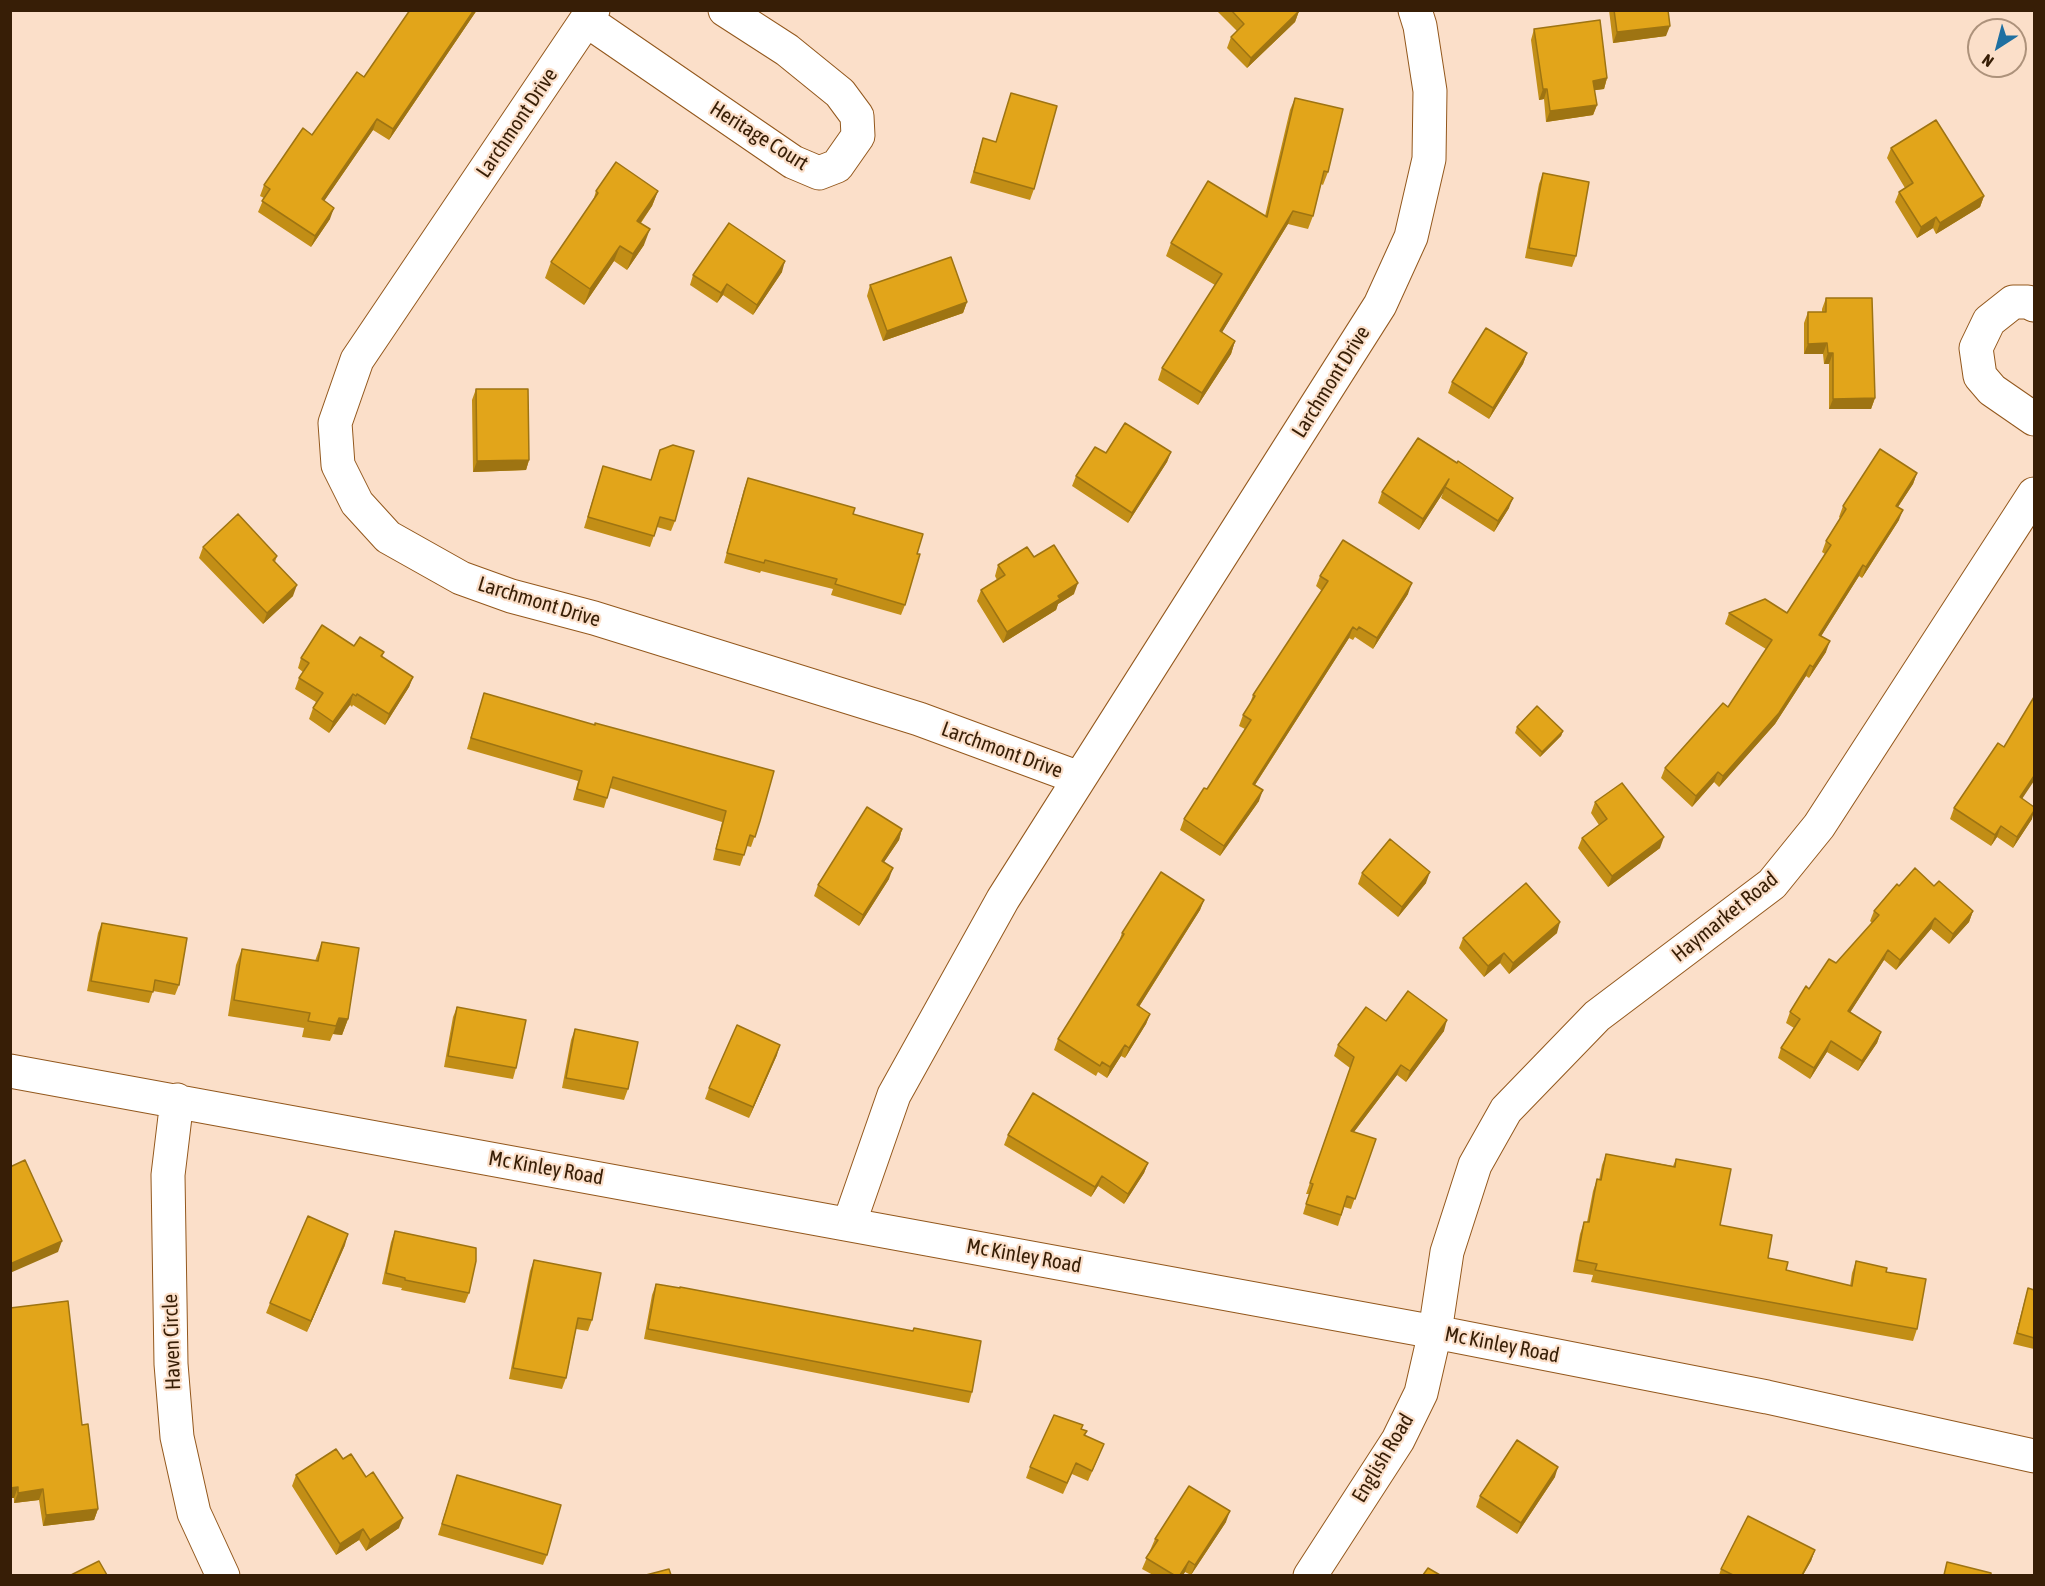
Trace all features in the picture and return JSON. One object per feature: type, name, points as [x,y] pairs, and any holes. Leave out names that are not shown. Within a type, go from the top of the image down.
[{"type":"street","name":"Heritage Court","points":[[590,15],[793,162],[819,173],[837,166],[858,136],[857,116],[840,93],[788,50],[725,10]]},
{"type":"street","name":"Larchmont Drive","points":[[849,1224],[894,1095],[1003,899],[1380,305],[1412,237],[1429,159],[1430,91],[1420,26],[1415,10]]},
{"type":"street","name":"Larchmont Drive","points":[[590,15],[357,360],[335,423],[338,465],[357,502],[388,537],[461,578],[511,596],[594,618],[919,719],[1079,778]]},
{"type":"street","points":[[2034,305],[2028,302],[2013,302],[1989,321],[1976,348],[1980,376],[1992,390],[2034,419]]},
{"type":"street","name":"Haymarket Road","points":[[1435,1332],[1447,1252],[1454,1230],[1475,1165],[1506,1110],[1597,1016],[1772,884],[1820,826],[2034,494]]},
{"type":"street","name":"Mc Kinley Road","points":[[10,1071],[1435,1332],[1767,1397],[2034,1456]]},
{"type":"street","name":"Haven Circle","points":[[177,1100],[168,1175],[171,1364],[177,1437],[194,1513],[223,1575]]},
{"type":"street","name":"English Road","points":[[1310,1575],[1402,1431],[1421,1393],[1435,1332]]},
{"type":"building","points":[[410,10],[474,10],[393,129],[377,119],[322,199],[334,208],[315,236],[262,201],[270,189],[264,185],[303,128],[312,135],[357,72],[364,77]]},
{"type":"building","points":[[1231,10],[1299,11],[1251,58],[1231,37],[1244,24]]},
{"type":"building","points":[[1614,10],[1668,10],[1670,26],[1617,32]]},
{"type":"building","points":[[1600,20],[1607,78],[1593,81],[1597,105],[1550,111],[1547,89],[1543,89],[1534,29]]},
{"type":"building","points":[[1011,93],[1057,106],[1034,189],[974,172],[983,138],[996,142]]},
{"type":"building","points":[[1295,98],[1343,109],[1328,172],[1324,171],[1313,216],[1293,211],[1220,331],[1235,341],[1202,393],[1162,368],[1222,274],[1171,243],[1208,181],[1267,217]]},
{"type":"building","points":[[1936,120],[1984,196],[1940,223],[1936,217],[1921,227],[1899,192],[1913,183],[1891,148]]},
{"type":"building","points":[[616,162],[658,191],[637,221],[650,229],[633,254],[620,246],[590,289],[551,262],[598,193],[596,191]]},
{"type":"building","points":[[1543,173],[1589,182],[1576,256],[1529,248]]},
{"type":"building","points":[[729,223],[785,261],[757,305],[727,284],[721,293],[693,275]]},
{"type":"building","points":[[951,257],[967,302],[887,331],[870,285]]},
{"type":"building","points":[[1826,298],[1872,298],[1875,398],[1833,399],[1833,353],[1828,353],[1827,343],[1808,344],[1808,312],[1826,312]]},
{"type":"building","points":[[1486,328],[1527,353],[1493,408],[1452,382]]},
{"type":"building","points":[[476,389],[528,389],[529,460],[477,461]]},
{"type":"building","points":[[1125,423],[1171,452],[1132,513],[1076,476],[1095,447],[1106,453]]},
{"type":"building","points":[[1418,438],[1457,463],[1458,461],[1513,498],[1498,521],[1445,487],[1449,479],[1423,519],[1382,492]]},
{"type":"building","points":[[673,445],[694,451],[675,521],[660,517],[654,536],[588,517],[603,466],[651,480],[660,450]]},
{"type":"building","points":[[1880,449],[1917,473],[1896,506],[1903,510],[1866,567],[1863,565],[1819,635],[1830,641],[1813,667],[1810,665],[1779,713],[1723,776],[1718,772],[1696,796],[1665,768],[1723,703],[1728,707],[1772,640],[1729,613],[1765,599],[1787,613],[1831,545],[1826,541],[1846,509],[1843,506]]},
{"type":"building","points":[[748,478],[855,508],[853,514],[923,534],[917,554],[920,554],[905,605],[835,584],[837,579],[765,560],[764,563],[727,553]]},
{"type":"building","points":[[238,514],[277,556],[273,560],[297,585],[267,613],[203,547]]},
{"type":"building","points":[[1343,540],[1412,583],[1377,638],[1359,627],[1357,630],[1353,627],[1253,784],[1263,790],[1224,846],[1184,819],[1204,788],[1207,789],[1251,720],[1243,715],[1255,696],[1253,695],[1328,581],[1320,576]]},
{"type":"building","points":[[1054,545],[1078,583],[1058,596],[1060,599],[1007,632],[981,590],[1005,575],[998,565],[1027,547],[1034,557]]},
{"type":"building","points":[[322,625],[354,646],[360,637],[384,652],[381,656],[413,677],[389,714],[357,694],[356,696],[353,694],[333,722],[313,708],[323,693],[299,678],[309,663],[301,658]]},
{"type":"building","points":[[484,693],[595,725],[595,723],[774,771],[755,837],[750,835],[744,855],[716,849],[726,811],[613,777],[607,798],[577,789],[582,771],[471,738]]},
{"type":"building","points":[[2034,697],[2034,776],[2020,797],[2034,807],[2034,811],[2017,837],[2001,826],[1995,835],[1954,808],[1998,743],[2004,747]]},
{"type":"building","points":[[1537,706],[1563,731],[1542,752],[1517,727]]},
{"type":"building","points":[[1622,783],[1664,837],[1612,876],[1582,838],[1607,819],[1595,802]]},
{"type":"building","points":[[867,807],[902,829],[882,861],[893,868],[863,915],[818,885]]},
{"type":"building","points":[[1390,839],[1430,872],[1402,907],[1362,873]]},
{"type":"building","points":[[1915,868],[1934,886],[1939,881],[1973,911],[1953,934],[1935,918],[1900,960],[1888,950],[1848,1011],[1881,1032],[1862,1061],[1831,1041],[1814,1068],[1781,1048],[1800,1019],[1790,1012],[1806,986],[1809,989],[1829,959],[1836,963],[1879,915],[1874,911],[1897,884],[1899,886]]},
{"type":"building","points":[[1161,872],[1204,900],[1137,1005],[1150,1014],[1129,1048],[1125,1045],[1110,1067],[1102,1062],[1100,1066],[1058,1039]]},
{"type":"building","points":[[1526,883],[1560,922],[1513,963],[1504,953],[1488,966],[1463,938]]},
{"type":"building","points":[[102,923],[187,938],[179,985],[155,980],[153,992],[91,981]]},
{"type":"building","points":[[322,942],[359,948],[348,1019],[339,1018],[336,1026],[308,1021],[310,1013],[234,1000],[242,949],[318,961]]},
{"type":"building","points":[[1408,991],[1447,1020],[1410,1071],[1401,1065],[1351,1131],[1376,1139],[1355,1199],[1347,1196],[1341,1215],[1306,1204],[1313,1184],[1310,1183],[1354,1057],[1338,1045],[1366,1007],[1386,1021]]},
{"type":"building","points":[[457,1007],[526,1020],[516,1068],[448,1056]]},
{"type":"building","points":[[737,1025],[780,1045],[753,1107],[709,1088]]},
{"type":"building","points":[[575,1029],[638,1042],[628,1089],[566,1078]]},
{"type":"building","points":[[1033,1093],[1148,1163],[1128,1194],[1102,1176],[1095,1187],[1008,1135]]},
{"type":"building","points":[[1606,1154],[1675,1167],[1676,1159],[1731,1169],[1720,1225],[1772,1235],[1768,1258],[1788,1262],[1786,1270],[1852,1286],[1856,1261],[1887,1268],[1886,1272],[1926,1279],[1917,1329],[1595,1270],[1597,1264],[1577,1260],[1584,1222],[1589,1222],[1597,1179],[1601,1180]]},
{"type":"building","points":[[25,1160],[62,1241],[10,1264],[10,1167]]},
{"type":"building","points":[[308,1216],[348,1234],[311,1321],[270,1303]]},
{"type":"building","points":[[395,1231],[476,1248],[476,1261],[469,1293],[405,1280],[405,1278],[386,1273]]},
{"type":"building","points":[[534,1260],[601,1273],[592,1320],[578,1318],[566,1378],[513,1368]]},
{"type":"building","points":[[656,1284],[913,1331],[914,1328],[981,1341],[972,1392],[648,1329]]},
{"type":"building","points":[[2028,1288],[2034,1290],[2034,1338],[2017,1333]]},
{"type":"building","points":[[68,1301],[82,1425],[88,1424],[98,1509],[46,1515],[43,1489],[18,1493],[18,1487],[10,1488],[10,1308]]},
{"type":"building","points":[[1054,1415],[1083,1425],[1081,1429],[1087,1431],[1084,1435],[1104,1444],[1092,1471],[1076,1463],[1067,1483],[1030,1467]]},
{"type":"building","points":[[1517,1440],[1558,1467],[1521,1523],[1480,1496]]},
{"type":"building","points":[[336,1449],[343,1459],[351,1454],[366,1477],[373,1472],[403,1518],[370,1540],[363,1529],[340,1544],[296,1475]]},
{"type":"building","points":[[457,1475],[561,1505],[547,1555],[442,1524]]},
{"type":"building","points":[[1189,1486],[1230,1511],[1195,1565],[1189,1561],[1180,1575],[1174,1575],[1146,1558],[1158,1540],[1155,1539]]},
{"type":"building","points":[[1748,1516],[1815,1550],[1802,1575],[1733,1575],[1721,1569]]},
{"type":"building","points":[[99,1561],[107,1575],[71,1575]]},
{"type":"building","points":[[1947,1562],[1991,1573],[1991,1575],[1944,1575]]},
{"type":"building","points":[[1428,1568],[1440,1575],[1423,1575]]},
{"type":"building","points":[[669,1569],[671,1575],[646,1575]]}]
